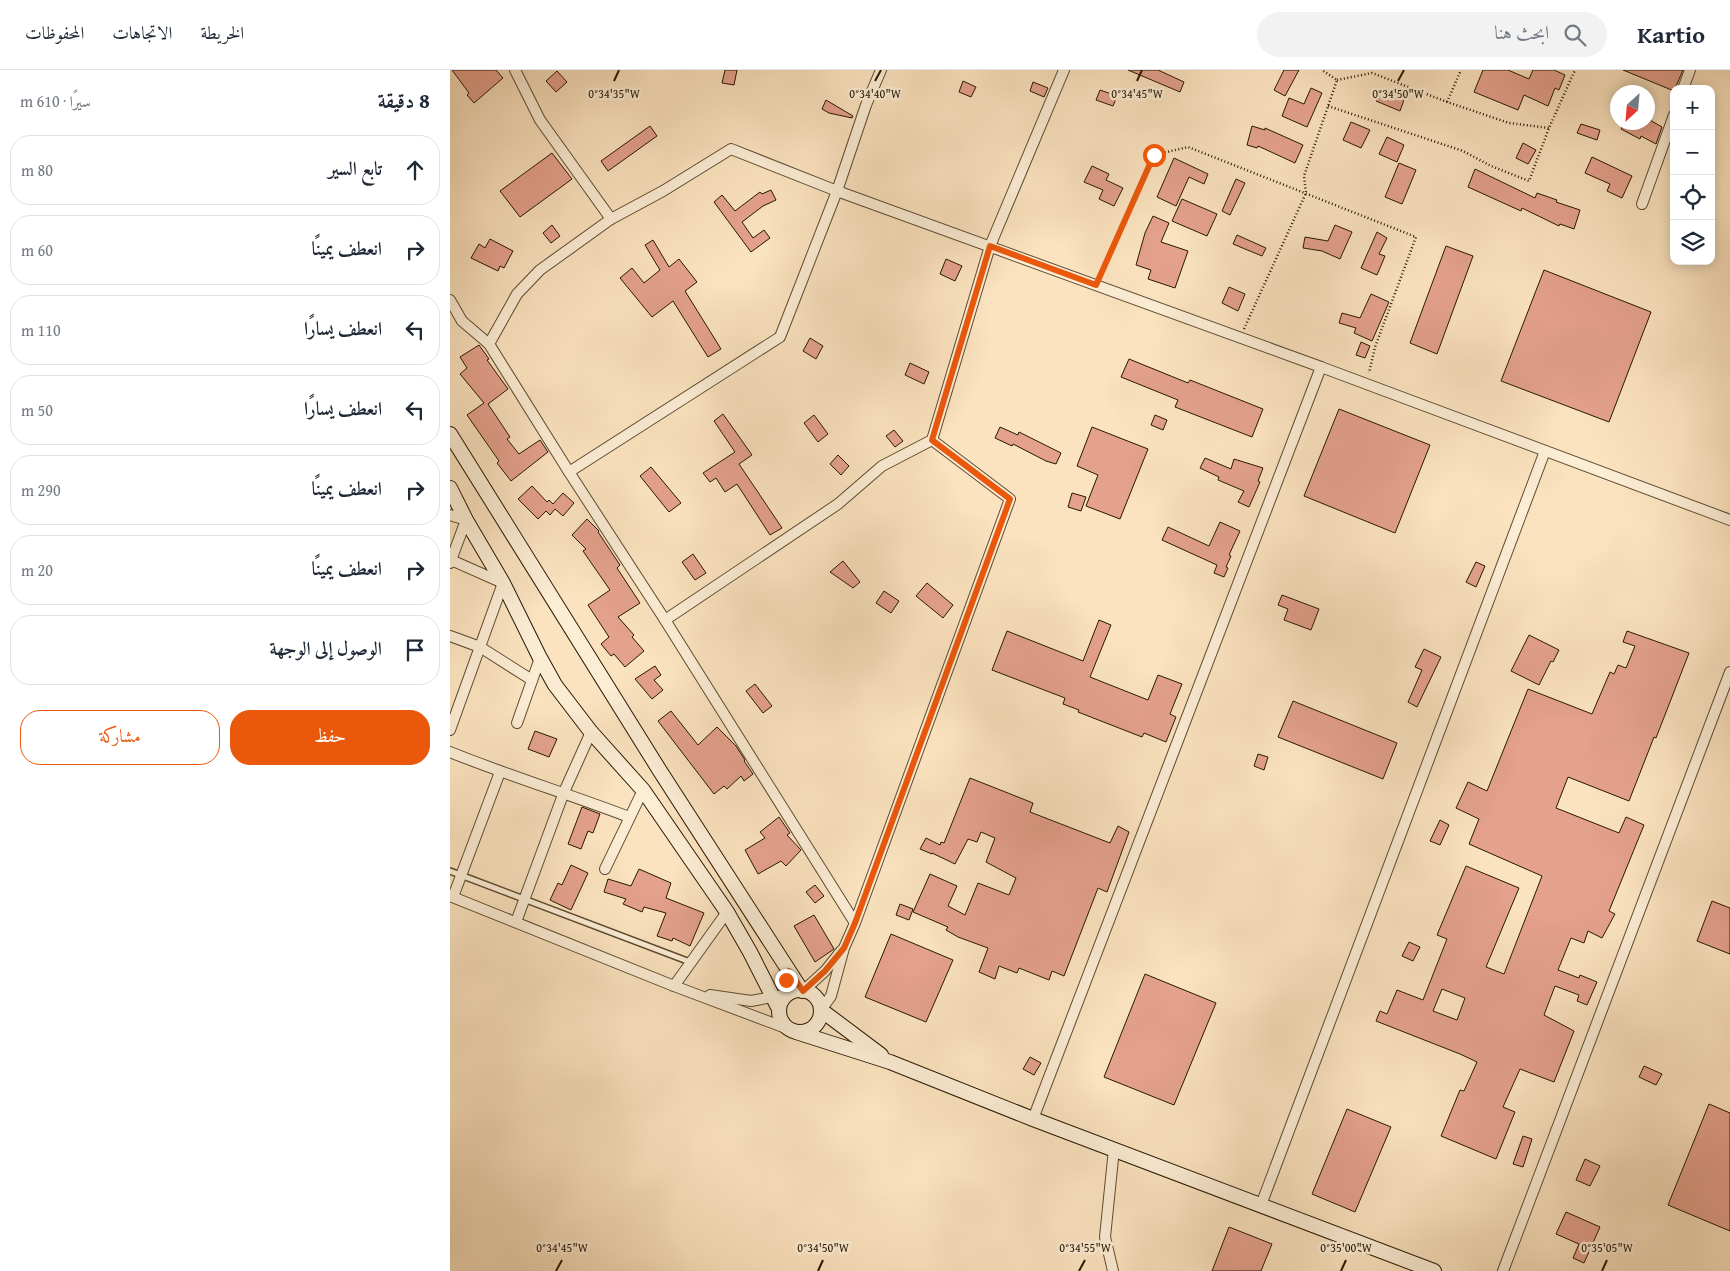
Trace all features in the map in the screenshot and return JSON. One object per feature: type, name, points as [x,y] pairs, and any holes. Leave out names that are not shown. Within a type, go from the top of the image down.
[{"type":"street","points":[[515,70],[540,120],[611,220]]},
{"type":"street","points":[[569,472],[780,337],[837,191],[866,104],[881,70]]},
{"type":"street","points":[[665,620],[838,504],[882,466],[932,440],[990,246],[1064,70]]},
{"type":"street","points":[[1684,85],[1690,70]]},
{"type":"street","points":[[1642,204],[1670,126]]},
{"type":"street","points":[[489,344],[516,294],[540,270],[611,220],[663,191],[731,149],[837,191],[1322,367],[1730,520]]},
{"type":"street","points":[[450,300],[462,320],[489,344],[855,923]]},
{"type":"street","points":[[1033,1119],[1322,367]]},
{"type":"street","points":[[450,434],[660,771],[789,971],[798,992]]},
{"type":"street","points":[[450,488],[466,520],[504,582],[555,685],[591,732],[643,790],[727,912],[766,981],[777,1003],[782,1021],[793,1031],[808,1031],[818,1023],[821,1010],[831,996],[844,948],[855,923],[1010,499],[932,440]]},
{"type":"street","points":[[1261,1205],[1545,451]]},
{"type":"street","points":[[450,515],[466,520]]},
{"type":"street","points":[[466,520],[451,561],[504,582]]},
{"type":"street","points":[[450,730],[504,582]]},
{"type":"street","points":[[450,636],[480,647],[532,680]]},
{"type":"street","points":[[517,723],[540,658]]},
{"type":"street","points":[[1503,1271],[1730,672]]},
{"type":"street","points":[[516,922],[564,792],[591,732]]},
{"type":"street","points":[[450,752],[500,772],[564,792],[629,816]]},
{"type":"street","points":[[500,772],[452,896],[674,986],[793,1031],[890,1062],[1033,1119],[1434,1271]]},
{"type":"street","points":[[605,869],[643,790]]},
{"type":"street","points":[[674,986],[727,912]]},
{"type":"street","points":[[685,990],[744,1000],[781,1003],[825,971],[844,948]]},
{"type":"street","points":[[766,981],[774,985],[783,982],[786,980],[789,971]]},
{"type":"street","points":[[798,992],[815,997],[821,1010],[890,1062]]},
{"type":"street","points":[[1114,1149],[1105,1237],[1114,1271]]},
{"type":"lane","points":[[450,871],[690,962]]},
{"type":"path","points":[[1322,70],[1337,80],[1372,73],[1447,102],[1509,123],[1549,128]]},
{"type":"path","points":[[1447,102],[1461,70]]},
{"type":"path","points":[[1328,106],[1463,151],[1491,166],[1529,181],[1549,128],[1575,70]]},
{"type":"path","points":[[1241,338],[1306,193],[1304,176],[1337,80]]},
{"type":"path","points":[[1096,285],[1154,155],[1188,147],[1416,237],[1375,347],[1366,384]]},
{"type":"building","points":[[452,70],[496,70],[503,78],[474,103]]},
{"type":"building","points":[[725,70],[737,70],[734,85],[722,83]]},
{"type":"building","points":[[1128,70],[1158,70],[1184,82],[1180,92]]},
{"type":"building","points":[[1284,70],[1299,70],[1285,96],[1274,90]]},
{"type":"building","points":[[1483,70],[1508,70],[1529,79],[1533,70],[1554,70],[1565,75],[1559,90],[1555,88],[1548,106],[1524,95],[1518,110],[1474,92]]},
{"type":"building","points":[[1623,70],[1683,70],[1677,85],[1670,85],[1670,89]]},
{"type":"building","points":[[557,71],[567,82],[556,92],[546,81]]},
{"type":"building","points":[[963,81],[976,87],[971,97],[959,92]]},
{"type":"building","points":[[1033,82],[1048,88],[1044,97],[1030,91]]},
{"type":"building","points":[[1311,88],[1322,93],[1307,127],[1282,116],[1289,98],[1304,104]]},
{"type":"building","points":[[1100,90],[1117,96],[1113,106],[1096,100]]},
{"type":"building","points":[[1381,90],[1404,100],[1400,111],[1376,101]]},
{"type":"building","points":[[826,100],[853,116],[852,118],[829,113],[822,109]]},
{"type":"building","points":[[1351,122],[1370,130],[1361,148],[1343,140]]},
{"type":"building","points":[[1655,123],[1662,127],[1656,144],[1641,136],[1640,139],[1623,130],[1655,130]]},
{"type":"building","points":[[1581,124],[1600,130],[1597,140],[1577,133]]},
{"type":"building","points":[[650,126],[657,136],[608,171],[601,161]]},
{"type":"building","points":[[1252,126],[1265,130],[1265,128],[1303,145],[1295,163],[1258,146],[1257,148],[1247,145]]},
{"type":"building","points":[[1387,137],[1404,145],[1397,162],[1379,154]]},
{"type":"building","points":[[1523,143],[1536,150],[1528,164],[1516,158]]},
{"type":"building","points":[[552,153],[572,179],[520,217],[500,191]]},
{"type":"building","points":[[1592,157],[1632,176],[1622,198],[1607,191],[1610,184],[1585,173]]},
{"type":"building","points":[[1174,158],[1208,174],[1204,184],[1189,177],[1176,206],[1157,197]]},
{"type":"building","points":[[1399,163],[1416,170],[1402,204],[1385,197]]},
{"type":"building","points":[[1092,166],[1109,174],[1106,180],[1123,188],[1114,206],[1099,199],[1103,190],[1084,182]]},
{"type":"building","points":[[1475,169],[1535,198],[1537,193],[1580,210],[1574,229],[1560,224],[1559,226],[1522,208],[1521,211],[1468,187]]},
{"type":"building","points":[[1236,179],[1245,183],[1230,215],[1222,211]]},
{"type":"building","points":[[771,190],[776,200],[763,206],[742,222],[753,238],[764,230],[770,238],[751,252],[714,202],[722,195],[735,211],[760,192],[762,194]]},
{"type":"building","points":[[1182,199],[1217,214],[1207,236],[1172,221]]},
{"type":"building","points":[[1153,216],[1169,223],[1161,242],[1188,251],[1175,288],[1148,279],[1151,270],[1136,265],[1145,233]]},
{"type":"building","points":[[552,225],[560,236],[551,243],[543,233]]},
{"type":"building","points":[[1335,225],[1352,232],[1340,259],[1322,251],[1303,248],[1305,237],[1328,241]]},
{"type":"building","points":[[1377,232],[1387,238],[1379,254],[1385,256],[1377,275],[1361,268]]},
{"type":"building","points":[[1237,235],[1266,248],[1262,256],[1233,244]]},
{"type":"building","points":[[490,239],[513,251],[504,268],[500,266],[498,271],[471,258],[479,244],[485,248]]},
{"type":"building","points":[[653,240],[669,267],[679,259],[697,282],[685,291],[721,349],[708,357],[673,301],[652,317],[620,278],[632,268],[644,283],[660,270],[645,245]]},
{"type":"building","points":[[1446,246],[1473,256],[1437,354],[1410,343]]},
{"type":"building","points":[[946,259],[962,266],[955,281],[940,274]]},
{"type":"building","points":[[1544,270],[1651,312],[1609,422],[1501,381]]},
{"type":"building","points":[[1229,287],[1245,294],[1238,311],[1222,303]]},
{"type":"building","points":[[1371,294],[1389,302],[1372,341],[1354,333],[1356,328],[1339,323],[1342,313],[1360,318]]},
{"type":"building","points":[[810,338],[823,346],[816,359],[803,351]]},
{"type":"building","points":[[1361,342],[1370,346],[1365,358],[1356,355]]},
{"type":"building","points":[[479,345],[489,359],[487,360],[508,389],[488,404],[510,437],[507,439],[519,454],[540,440],[548,452],[511,481],[497,463],[499,461],[467,415],[484,403],[460,374],[467,368],[460,357]]},
{"type":"building","points":[[1129,359],[1188,383],[1190,380],[1263,409],[1252,437],[1175,407],[1178,400],[1121,377]]},
{"type":"building","points":[[910,363],[929,372],[924,384],[905,375]]},
{"type":"building","points":[[1339,409],[1430,445],[1395,533],[1304,496]]},
{"type":"building","points":[[723,414],[752,455],[739,464],[782,528],[770,535],[737,484],[725,492],[716,478],[710,482],[703,473],[735,452],[714,421]]},
{"type":"building","points":[[814,415],[828,434],[818,442],[804,423]]},
{"type":"building","points":[[1155,415],[1167,420],[1163,430],[1151,425]]},
{"type":"building","points":[[1000,427],[1018,435],[1019,432],[1061,453],[1056,464],[1013,444],[1012,446],[995,438]]},
{"type":"building","points":[[1092,427],[1148,449],[1120,519],[1086,506],[1098,475],[1077,466]]},
{"type":"building","points":[[894,430],[903,441],[895,447],[886,436]]},
{"type":"building","points":[[838,455],[849,466],[841,475],[830,464]]},
{"type":"building","points":[[1205,458],[1231,469],[1234,459],[1263,468],[1258,481],[1260,482],[1249,507],[1238,502],[1244,491],[1218,480],[1219,477],[1200,468]]},
{"type":"building","points":[[651,467],[681,503],[669,512],[640,476]]},
{"type":"building","points":[[532,486],[547,502],[549,500],[553,504],[563,493],[574,503],[563,516],[555,509],[550,515],[546,511],[538,519],[518,499]]},
{"type":"building","points":[[1072,493],[1086,497],[1081,511],[1068,507]]},
{"type":"building","points":[[587,519],[599,531],[620,565],[617,568],[640,603],[618,617],[634,635],[632,637],[644,651],[625,667],[614,654],[611,656],[601,644],[609,637],[588,605],[610,590],[583,551],[586,549],[572,535]]},
{"type":"building","points":[[1220,522],[1240,531],[1229,555],[1231,556],[1224,577],[1214,573],[1217,565],[1162,540],[1168,527],[1209,546]]},
{"type":"building","points":[[693,554],[706,573],[695,580],[682,562]]},
{"type":"building","points":[[843,561],[860,582],[853,588],[830,572]]},
{"type":"building","points":[[1476,562],[1485,566],[1476,587],[1466,582]]},
{"type":"building","points":[[927,583],[953,605],[943,618],[916,596]]},
{"type":"building","points":[[884,591],[899,601],[891,613],[876,603]]},
{"type":"building","points":[[1282,595],[1319,609],[1311,630],[1284,620],[1288,609],[1278,605]]},
{"type":"building","points":[[1099,620],[1111,625],[1090,677],[1148,700],[1158,675],[1182,684],[1170,714],[1176,717],[1166,742],[1144,733],[1142,737],[1078,712],[1079,710],[1063,704],[1065,698],[992,670],[1007,631],[1083,661]]},
{"type":"building","points":[[1627,631],[1689,653],[1629,801],[1568,777],[1556,808],[1619,833],[1626,817],[1644,825],[1609,911],[1615,914],[1602,938],[1588,931],[1584,943],[1571,938],[1558,970],[1579,978],[1580,975],[1597,982],[1587,1005],[1577,1001],[1579,995],[1555,986],[1544,1015],[1574,1031],[1554,1082],[1520,1069],[1503,1107],[1515,1112],[1496,1159],[1441,1136],[1460,1090],[1464,1091],[1477,1062],[1376,1021],[1380,1011],[1387,1014],[1397,990],[1423,1000],[1447,939],[1437,935],[1466,866],[1519,888],[1486,967],[1504,974],[1542,876],[1469,844],[1479,819],[1456,808],[1468,782],[1487,791],[1528,689],[1592,714],[1610,672],[1614,674],[1618,665],[1626,668],[1635,646],[1623,642]],"holes":[[[1442,989],[1465,998],[1457,1020],[1433,1011]]]},
{"type":"building","points":[[1529,635],[1559,650],[1539,685],[1511,671]]},
{"type":"building","points":[[1424,649],[1441,657],[1417,707],[1408,702],[1422,670],[1415,667]]},
{"type":"building","points":[[655,666],[661,675],[654,680],[663,690],[652,699],[635,679]]},
{"type":"building","points":[[755,684],[772,706],[763,713],[746,691]]},
{"type":"building","points":[[1293,701],[1397,743],[1383,779],[1278,737]]},
{"type":"building","points":[[671,711],[698,745],[717,727],[736,746],[753,774],[744,781],[741,776],[727,789],[724,786],[714,794],[658,721]]},
{"type":"building","points":[[535,731],[557,739],[549,757],[528,749]]},
{"type":"building","points":[[1258,754],[1268,757],[1264,770],[1254,766]]},
{"type":"building","points":[[970,778],[1033,803],[1030,812],[1110,843],[1118,826],[1129,832],[1107,892],[1098,888],[1064,976],[1052,971],[1049,980],[1019,968],[1017,973],[999,966],[995,979],[979,972],[988,948],[958,937],[946,930],[948,927],[913,912],[930,874],[957,886],[948,906],[965,915],[978,883],[1009,895],[1016,878],[986,862],[995,838],[981,832],[977,842],[968,839],[955,864],[920,849],[926,838],[940,845],[941,842],[944,843]]},
{"type":"building","points":[[582,807],[600,814],[593,833],[588,831],[581,849],[568,844]]},
{"type":"building","points":[[779,817],[790,833],[787,835],[801,850],[786,866],[781,861],[758,874],[745,850],[765,838],[760,832]]},
{"type":"building","points":[[1440,820],[1449,825],[1440,845],[1430,841]]},
{"type":"building","points":[[571,865],[588,873],[571,910],[550,900],[558,883],[562,885]]},
{"type":"building","points":[[639,869],[671,883],[666,898],[704,913],[690,946],[673,938],[672,941],[657,936],[666,913],[644,907],[642,912],[623,904],[626,899],[604,892],[608,879],[631,886]]},
{"type":"building","points":[[815,885],[824,896],[815,903],[806,892]]},
{"type":"building","points":[[1712,901],[1730,908],[1730,954],[1697,941]]},
{"type":"building","points":[[900,904],[913,909],[909,920],[896,915]]},
{"type":"building","points":[[814,915],[834,949],[815,962],[794,926]]},
{"type":"building","points":[[891,934],[953,960],[926,1022],[865,997]]},
{"type":"building","points":[[1409,942],[1420,947],[1413,961],[1402,956]]},
{"type":"building","points":[[1145,974],[1216,1003],[1174,1105],[1104,1077]]},
{"type":"building","points":[[1030,1057],[1041,1063],[1034,1075],[1023,1069]]},
{"type":"building","points":[[1644,1066],[1662,1074],[1656,1085],[1639,1077]]},
{"type":"building","points":[[1709,1104],[1730,1113],[1730,1231],[1668,1205]]},
{"type":"building","points":[[1347,1109],[1391,1127],[1355,1212],[1312,1194]]},
{"type":"building","points":[[1523,1136],[1532,1139],[1523,1167],[1513,1164]]},
{"type":"building","points":[[1585,1159],[1600,1166],[1590,1186],[1576,1180]]},
{"type":"building","points":[[1566,1212],[1600,1227],[1584,1263],[1573,1258],[1579,1244],[1556,1234]]},
{"type":"building","points":[[1229,1227],[1272,1244],[1261,1271],[1212,1271]]},
{"type":"route","points":[[786,980],[789,971],[803,991],[825,971],[844,948],[855,923],[1010,499],[932,440],[990,246],[1096,285],[1154,155]]}]
